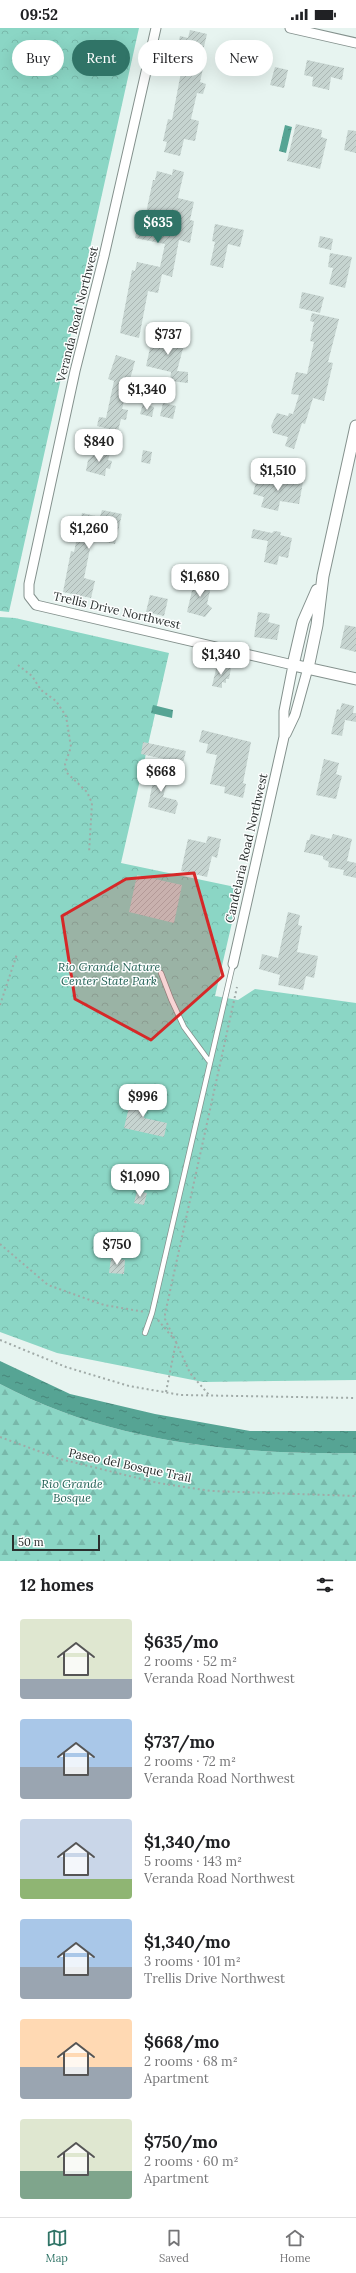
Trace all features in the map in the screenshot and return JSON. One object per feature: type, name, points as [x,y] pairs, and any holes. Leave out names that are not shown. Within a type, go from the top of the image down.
[{"type":"street","name":"Veranda Road Northwest","points":[[36,605],[30,596],[29,584],[75,371],[104,256],[156,28]]},
{"type":"street","points":[[290,28],[356,43]]},
{"type":"street","name":"Candelaria Road Northwest","points":[[284,737],[295,715],[308,668],[317,625],[323,576],[356,426]]},
{"type":"street","name":"Candelaria Road Northwest","points":[[233,964],[284,737],[284,711],[293,665],[304,622],[323,576]]},
{"type":"street","name":"Trellis Drive Northwest","points":[[36,605],[356,679]]},
{"type":"lane","points":[[145,1333],[152,1313],[209,1061],[233,964]]},
{"type":"lane","points":[[161,973],[184,1027],[209,1061]]},
{"type":"path","points":[[18,665],[32,676],[41,690],[56,701],[63,709],[68,723],[71,747],[65,764],[66,772],[87,792],[92,803],[89,853]]},
{"type":"path","points":[[0,1005],[17,954]]},
{"type":"path","points":[[210,1396],[190,1374],[166,1323],[165,1314],[237,990],[236,983]]},
{"type":"path","points":[[0,1244],[48,1285],[104,1305],[152,1313],[176,1342]]},
{"type":"path","points":[[0,1340],[66,1367],[129,1386],[166,1392],[210,1396],[356,1398]]},
{"type":"path","points":[[166,1392],[176,1342]]},
{"type":"path","name":"Paseo del Bosque Trail","points":[[0,1437],[60,1459],[158,1483],[211,1491],[356,1496]]},
{"type":"highlighted area","points":[[194,873],[223,976],[151,1040],[75,999],[62,916],[126,879]]},
{"type":"green space","points":[[0,28],[139,28],[130,68],[130,40],[72,40],[72,76],[128,76],[9,612],[0,611]]},
{"type":"green space","name":"Rio Grande Nature Center State Park","points":[[0,617],[15,618],[169,653],[121,863],[240,888],[215,996],[238,1000],[255,989],[356,1003],[356,1380],[203,1382],[57,1353],[0,1332]]},
{"type":"green space","name":"Rio Grande Bosque","points":[[0,1384],[42,1404],[85,1420],[129,1432],[174,1441],[265,1451],[356,1453],[356,1561],[0,1561]]},
{"type":"water","points":[[285,125],[292,127],[286,153],[279,151]]},
{"type":"water","points":[[153,705],[173,710],[172,718],[151,713]]},
{"type":"water","points":[[0,1361],[70,1394],[155,1414],[250,1431],[356,1431],[356,1453],[310,1453],[219,1447],[174,1441],[129,1432],[85,1420],[42,1404],[0,1384]]},
{"type":"building","points":[[190,30],[207,34],[206,40],[179,40],[180,36],[188,38]]},
{"type":"building","points":[[307,60],[344,68],[342,80],[331,77],[329,90],[312,86],[313,77],[304,75]]},
{"type":"building","points":[[275,67],[288,70],[284,88],[270,85]]},
{"type":"building","points":[[180,76],[201,76],[200,82],[206,84],[203,94],[197,93],[191,119],[199,121],[195,141],[184,139],[180,156],[164,152],[167,142],[163,141],[168,119],[172,120]]},
{"type":"building","points":[[296,124],[322,130],[321,137],[327,139],[320,169],[287,161]]},
{"type":"building","points":[[348,130],[356,131],[356,153],[344,150]]},
{"type":"building","points":[[173,169],[184,172],[178,198],[194,202],[190,220],[194,221],[190,243],[179,240],[172,277],[162,274],[158,293],[148,291],[139,338],[120,333],[132,270],[135,271],[137,262],[160,267],[165,244],[135,238],[141,212],[146,213],[153,180],[155,180],[157,171],[172,175]]},
{"type":"building","points":[[215,224],[244,230],[240,247],[228,244],[223,268],[210,265],[215,242],[212,241]]},
{"type":"building","points":[[320,236],[333,239],[331,250],[318,247]]},
{"type":"building","points":[[330,253],[352,257],[345,288],[329,284],[333,268],[328,267]]},
{"type":"building","points":[[302,292],[324,297],[320,313],[299,308]]},
{"type":"building","points":[[312,313],[339,319],[328,362],[333,363],[324,401],[313,398],[305,424],[302,423],[294,449],[285,446],[288,437],[273,433],[271,426],[277,413],[288,416],[289,413],[293,414],[299,395],[291,394],[296,372],[307,374],[314,342],[310,341],[314,322],[310,321]]},
{"type":"building","points":[[162,329],[171,331],[170,337],[185,341],[177,371],[188,372],[188,383],[170,381],[171,372],[146,366],[152,339],[160,341]]},
{"type":"building","points":[[116,355],[135,361],[122,409],[128,410],[126,420],[121,419],[118,431],[97,426],[99,417],[106,418],[114,381],[108,379]]},
{"type":"building","points":[[163,403],[176,406],[173,419],[160,416]]},
{"type":"building","points":[[143,404],[154,407],[152,417],[140,414]]},
{"type":"building","points":[[95,450],[110,453],[108,460],[112,461],[110,469],[106,468],[105,476],[86,471],[88,460],[94,455]]},
{"type":"building","points":[[143,450],[152,452],[150,464],[141,462]]},
{"type":"building","points":[[270,476],[303,482],[299,504],[280,501],[278,511],[261,507],[264,497],[253,494],[257,478],[266,480]]},
{"type":"building","points":[[102,510],[122,514],[115,544],[92,539],[84,578],[95,581],[91,598],[63,592],[71,551],[74,552],[82,513],[100,517]]},
{"type":"building","points":[[253,529],[272,533],[274,531],[281,532],[280,535],[292,538],[288,558],[279,556],[277,565],[264,562],[268,541],[251,538]]},
{"type":"building","points":[[195,578],[212,582],[207,604],[212,608],[205,617],[187,612]]},
{"type":"building","points":[[150,595],[168,599],[164,616],[146,612]]},
{"type":"building","points":[[258,612],[270,614],[268,622],[280,625],[277,640],[254,637]]},
{"type":"building","points":[[345,625],[356,627],[356,652],[340,648]]},
{"type":"building","points":[[217,665],[231,668],[229,679],[226,679],[226,683],[222,682],[222,688],[212,686]]},
{"type":"building","points":[[342,703],[354,706],[353,713],[356,713],[356,722],[345,720],[342,736],[331,734],[337,709],[340,710]]},
{"type":"building","points":[[202,730],[251,742],[243,783],[246,784],[243,798],[224,793],[225,787],[210,784],[217,755],[206,753],[208,744],[199,742]]},
{"type":"building","points":[[143,742],[186,751],[183,763],[141,754]]},
{"type":"building","points":[[324,759],[339,763],[336,774],[342,776],[336,799],[316,795]]},
{"type":"building","points":[[157,761],[164,762],[161,780],[167,782],[163,797],[176,800],[178,803],[175,814],[148,807]]},
{"type":"building","points":[[311,834],[331,839],[333,834],[352,839],[347,861],[356,863],[356,878],[343,875],[344,870],[328,867],[329,862],[323,859],[323,856],[304,852],[307,840],[309,840]]},
{"type":"building","points":[[208,836],[221,839],[217,858],[212,856],[207,877],[181,871],[188,839],[206,843]]},
{"type":"building","points":[[137,875],[182,885],[174,923],[129,912]]},
{"type":"building","points":[[288,912],[300,915],[298,925],[302,926],[297,952],[318,956],[314,978],[306,976],[303,990],[278,985],[280,975],[259,969],[262,954],[278,958]]},
{"type":"building","points":[[132,1094],[149,1098],[144,1118],[167,1123],[164,1137],[124,1128]]},
{"type":"building","points":[[137,1191],[147,1193],[144,1205],[134,1203]]},
{"type":"building","points":[[111,1258],[125,1260],[124,1274],[109,1273]]}]
